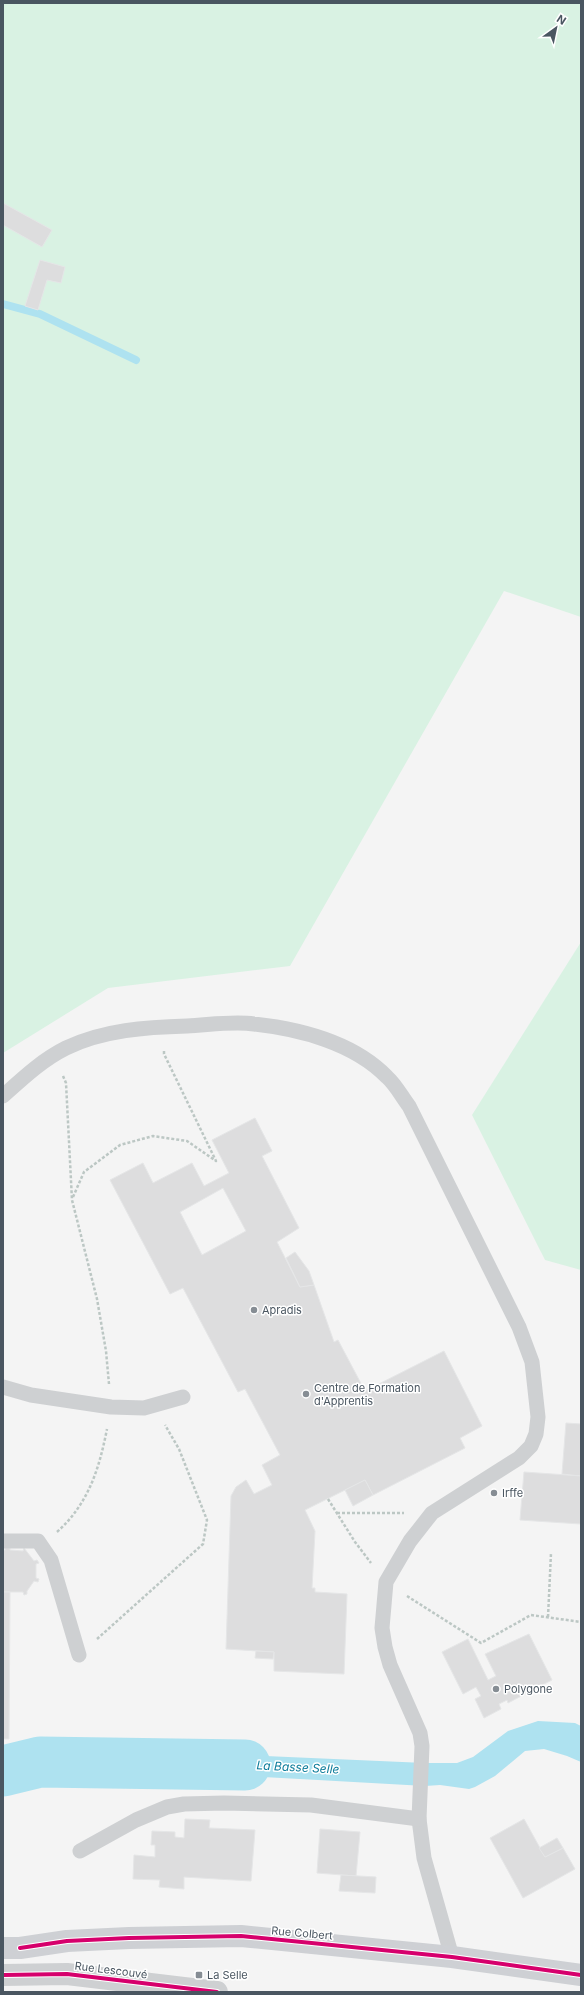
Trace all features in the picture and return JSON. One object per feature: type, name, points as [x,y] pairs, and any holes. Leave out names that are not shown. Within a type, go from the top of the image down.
[{"type":"street","name":"Rue Colbert","points":[[9,1945],[129,1938],[241,1936],[452,1957],[581,1975]]},
{"type":"street","name":"Rue Lescouvé","points":[[9,1945],[66,1974]]},
{"type":"street","name":"Rue Lescouvé","points":[[3,1975],[66,1974],[216,1992]]},
{"type":"lane","points":[[3,1096],[35,1067],[52,1056],[66,1048],[111,1033],[162,1026],[253,1024],[311,1035],[340,1046],[364,1059],[387,1077],[409,1106],[519,1327],[532,1362],[538,1417],[536,1434],[531,1446],[519,1458],[432,1513],[410,1541],[386,1582],[382,1628],[385,1648],[390,1665],[420,1733],[420,1820],[428,1871],[452,1957]]},
{"type":"lane","points":[[3,1387],[31,1396],[111,1407],[144,1408],[183,1397]]},
{"type":"lane","points":[[3,1542],[38,1541],[51,1560],[79,1655]]},
{"type":"lane","points":[[80,1851],[136,1820],[167,1807],[184,1804],[311,1804],[420,1820]]},
{"type":"path","points":[[72,1200],[84,1172],[120,1145],[153,1136],[187,1141],[216,1161],[164,1054],[162,1026]]},
{"type":"path","points":[[38,1541],[50,1538],[69,1521],[88,1494],[103,1453],[111,1407],[106,1351],[97,1299],[72,1200],[66,1083],[52,1056]]},
{"type":"path","points":[[79,1655],[204,1544],[207,1520],[179,1449],[166,1426],[144,1408]]},
{"type":"path","points":[[328,1499],[355,1542],[386,1582],[481,1643],[531,1615],[581,1622]]},
{"type":"path","points":[[336,1513],[432,1513]]},
{"type":"path","points":[[548,1617],[551,1553]]},
{"type":"green space","points":[[3,3],[581,3],[581,617],[504,591],[290,966],[108,988],[3,1053]]},
{"type":"green space","points":[[581,942],[581,1270],[545,1260],[472,1115]]},
{"type":"water","points":[[538,1721],[575,1723],[581,1726],[581,1762],[544,1749],[525,1751],[495,1776],[469,1789],[440,1785],[425,1786],[175,1772],[175,1752],[425,1763],[457,1763],[473,1757],[508,1731]]},
{"type":"building","points":[[3,203],[52,230],[42,247],[3,225]]},
{"type":"building","points":[[40,260],[65,267],[61,283],[47,280],[38,310],[25,306]]},
{"type":"building","points":[[255,1118],[272,1151],[262,1156],[299,1228],[277,1242],[300,1287],[314,1285],[334,1342],[338,1340],[365,1391],[444,1351],[482,1426],[460,1438],[465,1448],[373,1495],[365,1480],[305,1510],[315,1531],[312,1588],[315,1588],[315,1592],[347,1594],[344,1674],[274,1671],[274,1652],[226,1649],[231,1496],[236,1487],[246,1480],[254,1494],[272,1485],[262,1465],[280,1455],[245,1389],[238,1392],[183,1288],[170,1294],[110,1180],[143,1163],[153,1183],[192,1163],[204,1186],[229,1173],[212,1140]],"holes":[[[223,1188],[246,1231],[202,1255],[180,1212]]]},
{"type":"building","points":[[295,1252],[309,1271],[314,1285],[300,1287],[286,1258]]},
{"type":"building","points":[[566,1423],[581,1424],[581,1476],[562,1474]]},
{"type":"building","points":[[524,1472],[581,1476],[581,1524],[520,1520]]},
{"type":"building","points":[[365,1480],[373,1495],[353,1506],[345,1490]]},
{"type":"building","points":[[5,1548],[23,1551],[24,1548],[34,1561],[37,1560],[39,1563],[36,1564],[36,1578],[39,1579],[38,1582],[34,1581],[27,1591],[27,1594],[24,1595],[23,1592],[3,1592],[3,1550],[5,1550]]},
{"type":"building","points":[[3,1592],[10,1592],[9,1739],[3,1739]]},
{"type":"building","points":[[529,1634],[552,1680],[508,1703],[507,1700],[499,1704],[501,1709],[484,1718],[475,1699],[481,1696],[476,1687],[463,1694],[442,1652],[468,1639],[488,1680],[496,1676],[485,1654]]},
{"type":"building","points":[[256,1651],[274,1652],[273,1659],[255,1658]]},
{"type":"building","points":[[185,1819],[210,1820],[209,1828],[255,1830],[251,1881],[184,1877],[184,1889],[159,1887],[160,1880],[133,1879],[134,1855],[155,1857],[155,1845],[151,1845],[152,1831],[175,1832],[175,1837],[184,1838]]},
{"type":"building","points":[[524,1819],[545,1857],[563,1848],[575,1869],[523,1898],[490,1838]]},
{"type":"building","points":[[320,1829],[360,1832],[356,1876],[317,1873]]},
{"type":"building","points":[[557,1838],[563,1848],[545,1857],[539,1848]]},
{"type":"building","points":[[341,1875],[376,1877],[375,1893],[339,1891]]},
{"type":"waterway","points":[[3,304],[40,314],[136,360]]},
{"type":"waterway","name":"La Basse Selle","points":[[3,1771],[40,1762],[245,1765]]},
{"type":"cycle path","points":[[20,1948],[67,1941],[129,1938],[241,1936],[452,1957],[581,1975]]},
{"type":"cycle path","points":[[3,1975],[67,1974],[217,1992]]},
{"type":"place","name":"Apradis","points":[[254,1310]]},
{"type":"place","name":"Centre de Formation d'Apprentis","points":[[306,1394]]},
{"type":"place","name":"Irffe","points":[[494,1493]]},
{"type":"place","name":"Polygone","points":[[496,1689]]},
{"type":"place","name":"La Selle","points":[[199,1975]]}]
